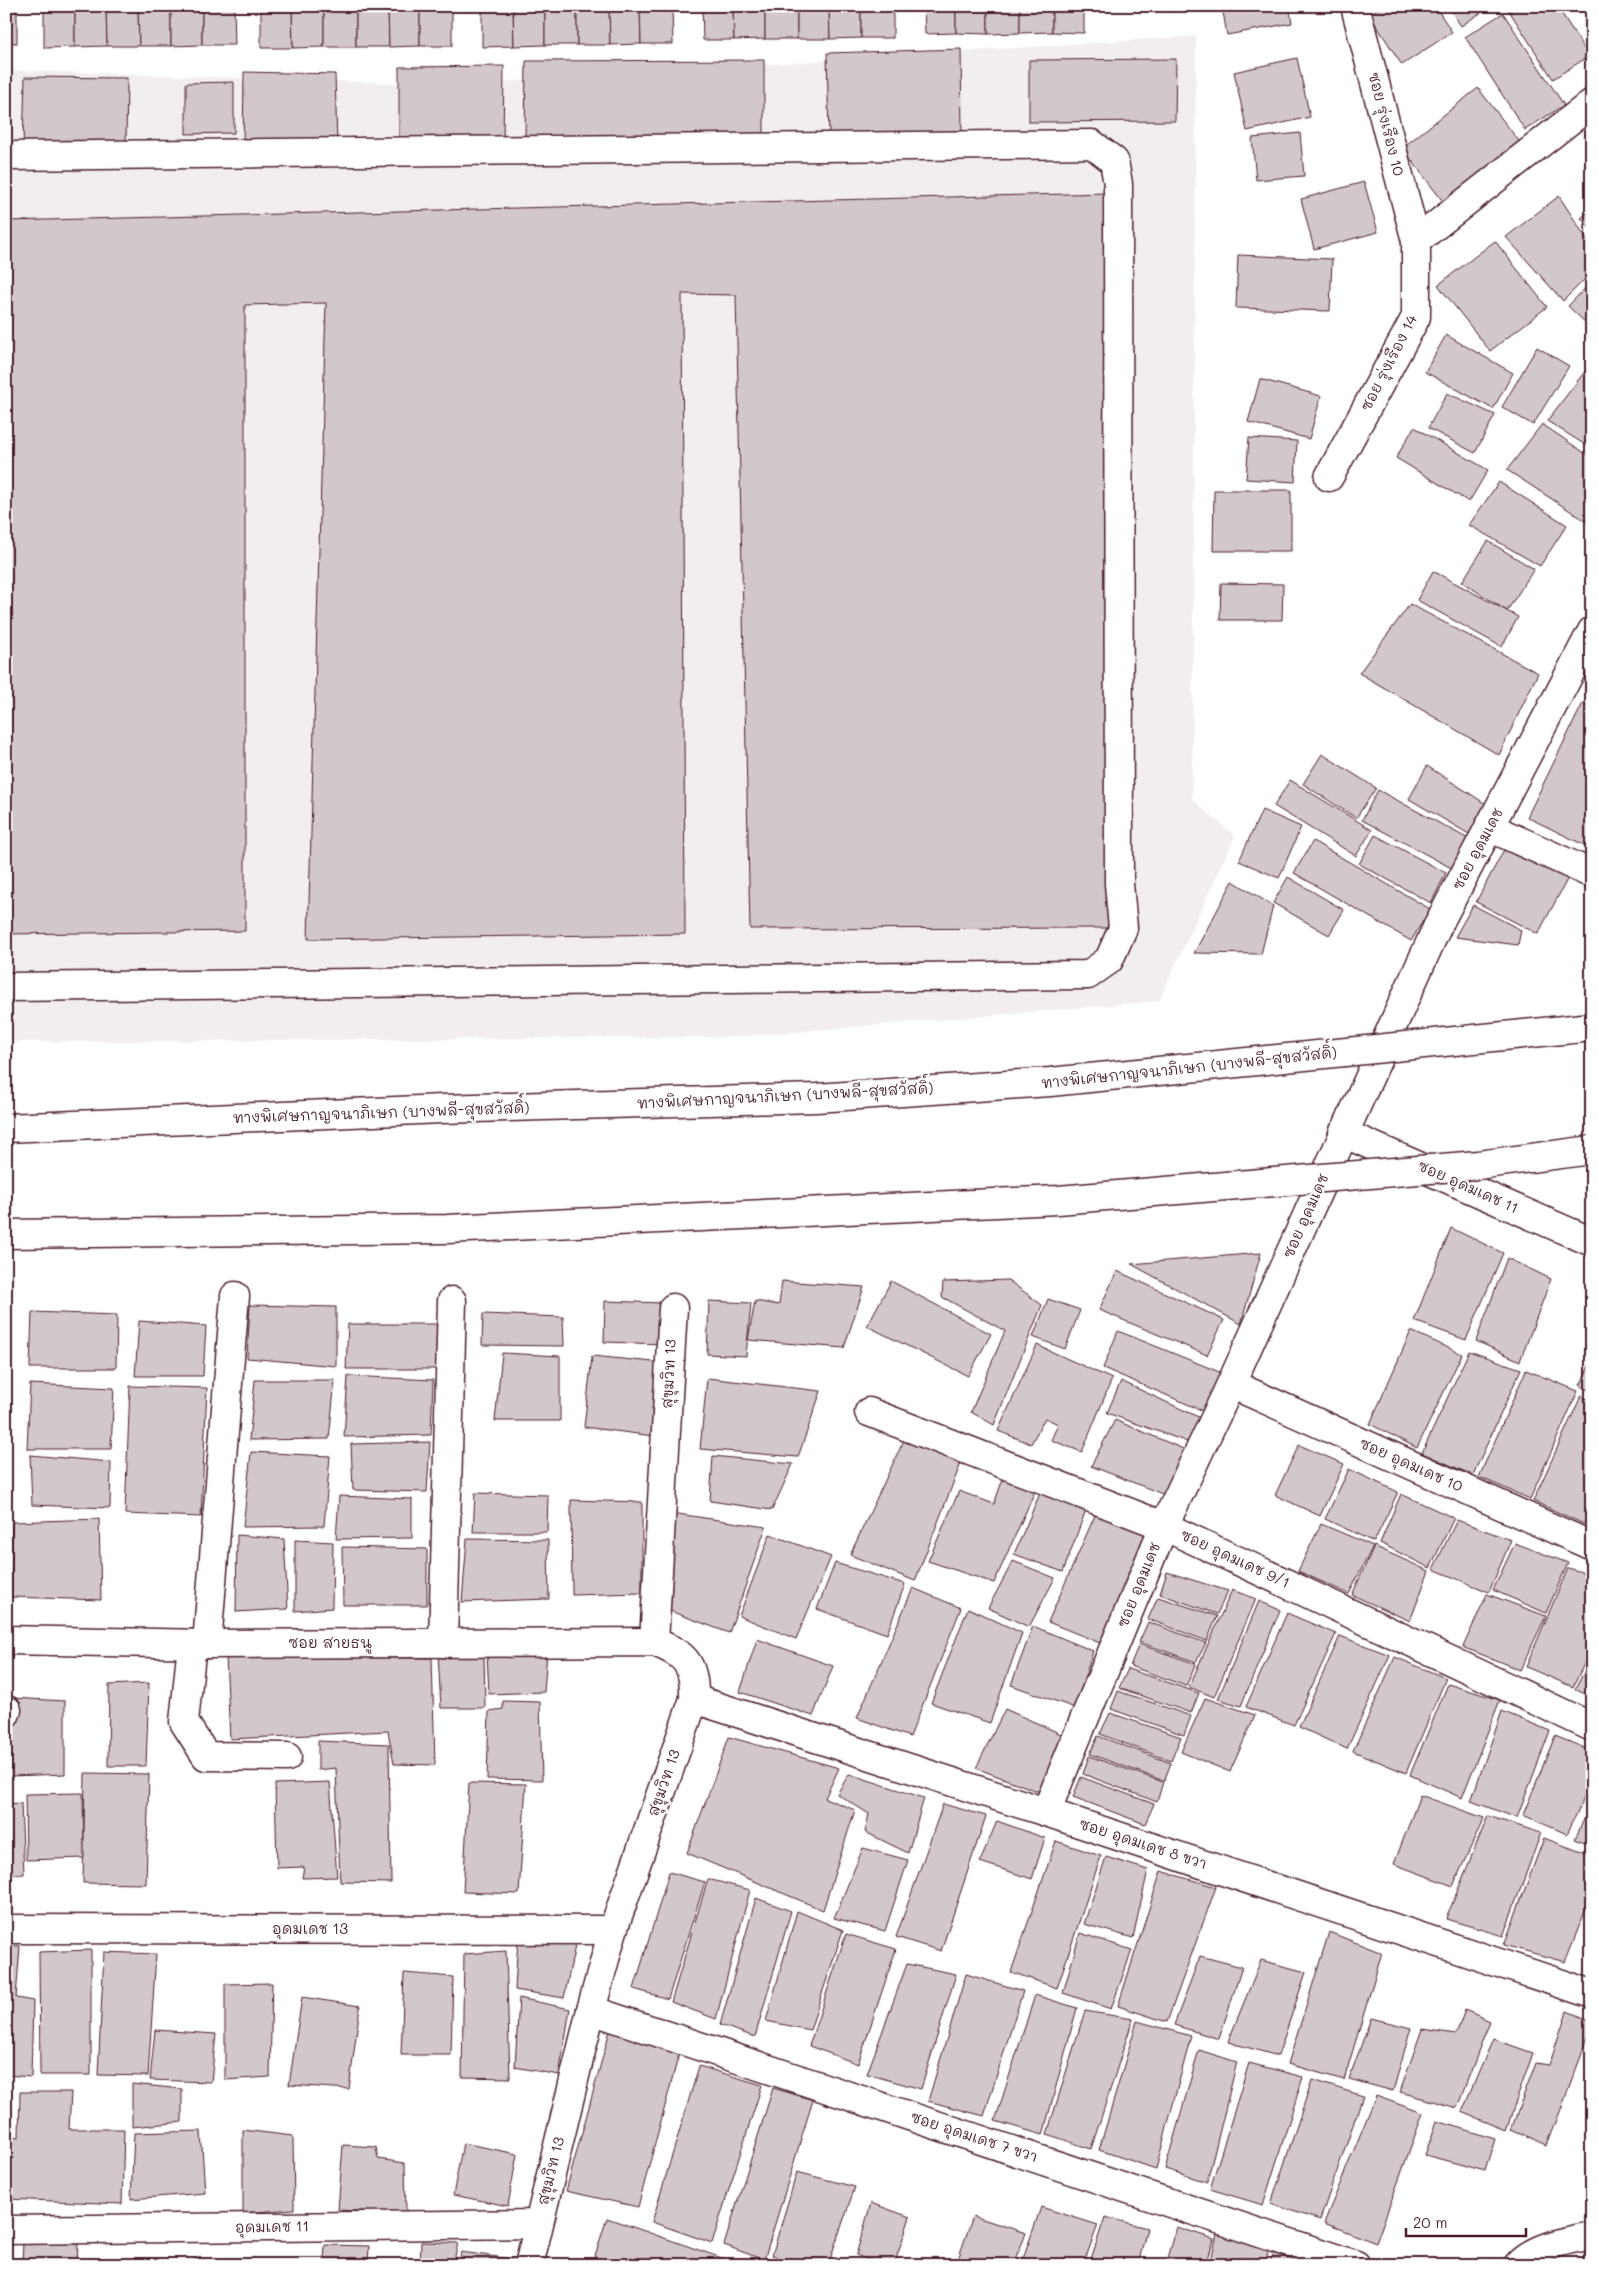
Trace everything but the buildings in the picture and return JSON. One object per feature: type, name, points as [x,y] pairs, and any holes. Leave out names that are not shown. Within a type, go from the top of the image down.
[{"type":"main road","name":"ซอย รุ่งเรือง 10","points":[[1356,6],[1416,242]]},
{"type":"main road","points":[[1416,242],[1592,103]]},
{"type":"main road","points":[[6,156],[1092,144],[1114,161],[1118,184],[1119,884],[1123,928],[1109,960],[1088,975],[6,987]]},
{"type":"main road","name":"ซอย รุ่งเรือง 14","points":[[1329,477],[1416,317],[1416,242]]},
{"type":"main road","name":"ซอย อุดมเดช","points":[[1046,1812],[1164,1526],[1231,1384],[1439,922],[1592,631]]},
{"type":"main road","points":[[1489,827],[1592,874]]},
{"type":"main road","name":"ทางพิเศษกาญจนาภิเษก (บางพลี-สุขสวัสดิ์)","points":[[6,1128],[451,1108],[816,1098],[1050,1082],[1592,1027]]},
{"type":"main road","name":"ซอย อุดมเดช 11","points":[[1344,1133],[1592,1242]]},
{"type":"main road","points":[[6,1234],[448,1229],[1058,1200],[1478,1164],[1592,1150]]},
{"type":"main road","points":[[235,1296],[200,1644],[184,1722],[206,1756],[287,1757]]},
{"type":"main road","points":[[443,1643],[452,1300]]},
{"type":"main road","name":"สุขุมวิท 13","points":[[529,2265],[591,2010],[613,1930],[694,1699],[694,1680],[688,1664],[677,1651],[654,1642],[673,1308]]},
{"type":"main road","name":"ซอย อุดมเดช 10","points":[[1231,1384],[1592,1546]]},
{"type":"main road","name":"ซอย อุดมเดช 9/1","points":[[869,1412],[1164,1526],[1592,1727]]},
{"type":"main road","name":"ซอย สายธนู","points":[[6,1640],[200,1644],[654,1642]]},
{"type":"main road","name":"ซอย อุดมเดช 8 ขวา","points":[[694,1699],[1046,1812],[1592,1994]]},
{"type":"main road","name":"อุดมเดช 13","points":[[6,1929],[613,1930]]},
{"type":"main road","name":"ซอย อุดมเดช 7 ขวา","points":[[591,2010],[1356,2265]]},
{"type":"main road","name":"อุดมเดช 11","points":[[6,2230],[538,2224]]},
{"type":"main road","points":[[1518,2265],[1523,2258],[1557,2244],[1592,2236]]},
{"type":"shaded area","points":[[1196,36],[1192,799],[1235,836],[1159,1001],[736,1037],[6,1042],[6,70],[454,85]]}]
